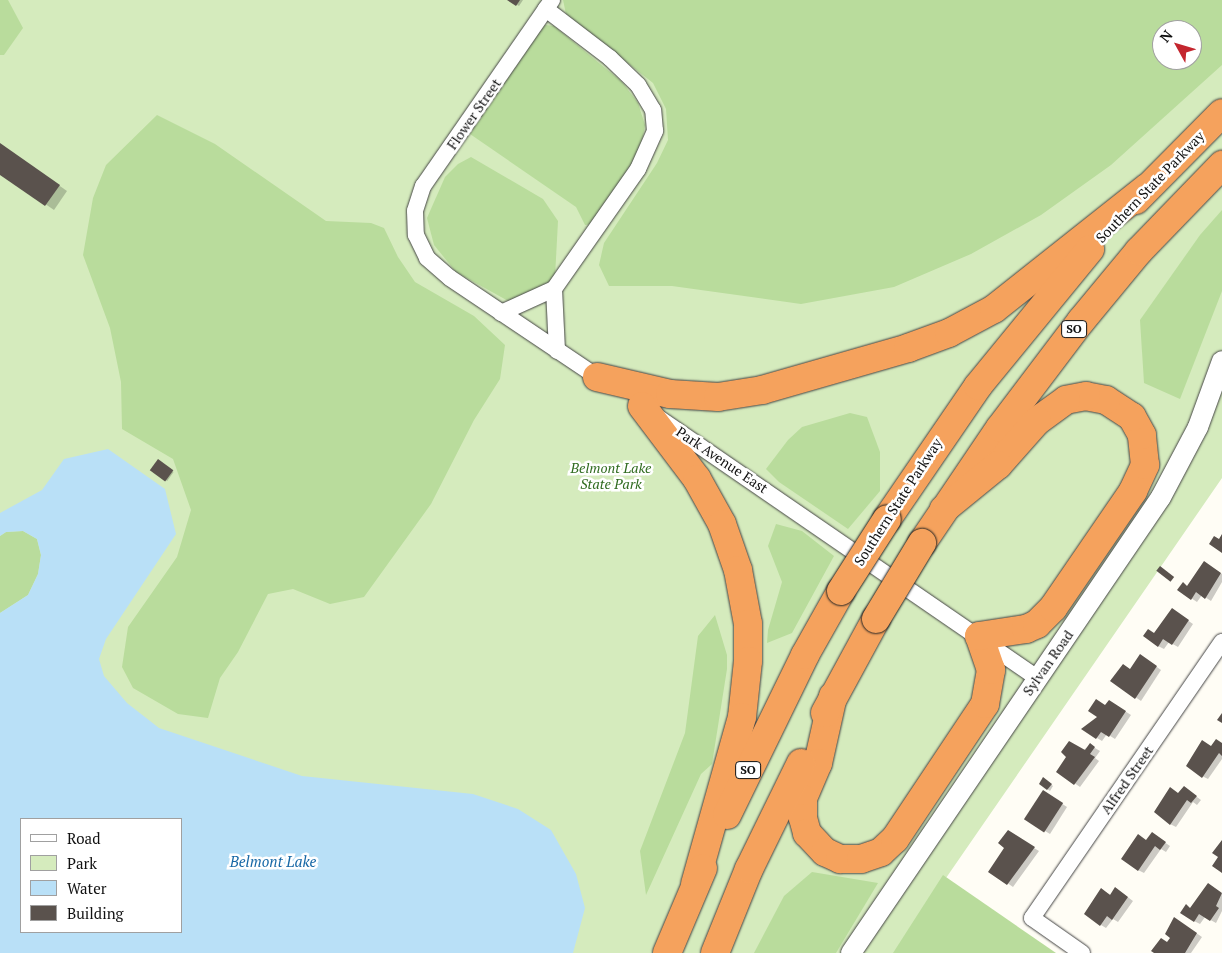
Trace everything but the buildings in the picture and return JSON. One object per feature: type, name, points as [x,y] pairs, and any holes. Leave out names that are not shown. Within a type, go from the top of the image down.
[{"type":"highway","name":"Southern State Parkway","points":[[667,953],[695,884],[758,749],[841,592],[886,519],[946,429],[1011,344],[1077,264],[1148,187],[1222,113]]},
{"type":"highway","name":"SO","points":[[715,953],[750,869],[833,696],[876,619],[922,543],[1005,421],[1081,321],[1157,231],[1222,164]]},
{"type":"highway","points":[[597,377],[670,394],[718,397],[762,390],[915,346],[994,309],[1148,187]]},
{"type":"highway","points":[[833,696],[818,763],[803,799],[803,818],[807,833],[825,852],[840,859],[861,860],[880,852],[895,839],[985,704],[991,670],[980,636],[1026,629],[1037,624],[1053,608],[1134,491],[1144,465],[1142,436],[1132,417],[1106,400],[1086,396],[1066,400],[1037,421],[998,465],[944,509]]},
{"type":"highway","points":[[642,406],[697,480],[715,510],[738,570],[748,624],[748,661],[742,717],[695,884]]},
{"type":"street","name":"Flower Street","points":[[416,235],[415,211],[423,186],[549,5]]},
{"type":"street","points":[[500,313],[554,289],[638,169],[652,141],[655,120],[647,97],[631,77],[549,5]]},
{"type":"street","name":"Park Avenue East","points":[[416,235],[426,258],[500,313],[642,406],[980,636],[1038,678]]},
{"type":"street","points":[[554,289],[557,351]]},
{"type":"street","name":"Sylvan Road","points":[[851,953],[1168,486],[1198,427],[1222,361]]},
{"type":"street","name":"Alfred Street","points":[[1082,953],[1032,918],[1222,642]]},
{"type":"green space","name":"Belmont Lake State Park","points":[[0,0],[1222,0],[1222,478],[946,878],[1054,953],[0,953]]},
{"type":"green space","points":[[0,0],[8,0],[23,28],[4,55],[0,55]]},
{"type":"green space","points":[[563,0],[1222,0],[1222,65],[1111,165],[1041,215],[971,254],[894,287],[801,304],[672,286],[609,286],[599,265],[604,243],[657,163],[668,140],[666,109],[653,83],[566,14]]},
{"type":"green space","points":[[545,25],[554,26],[622,82],[638,103],[645,125],[640,152],[595,224],[585,225],[576,207],[470,134],[536,32]]},
{"type":"green space","points":[[157,115],[215,144],[326,221],[371,223],[384,228],[398,257],[415,282],[474,316],[505,345],[500,379],[474,420],[431,504],[364,597],[330,604],[293,589],[268,594],[238,652],[220,678],[208,718],[178,714],[133,688],[122,667],[128,627],[177,557],[191,510],[173,459],[122,429],[121,382],[110,328],[83,255],[93,198],[106,165]]},
{"type":"green space","points":[[471,157],[543,199],[558,221],[555,277],[539,295],[510,302],[456,272],[434,245],[427,218],[445,177],[458,164]]},
{"type":"green space","points":[[1222,210],[1222,291],[1180,399],[1144,383],[1140,320],[1200,235]]},
{"type":"green space","points":[[850,413],[867,417],[880,452],[880,491],[848,529],[779,482],[766,469],[788,440],[802,427]]},
{"type":"green space","points":[[776,524],[802,531],[834,556],[792,633],[767,643],[768,630],[782,582],[768,546]]},
{"type":"green space","points":[[23,531],[37,539],[41,555],[38,574],[28,595],[0,613],[0,536],[6,532]]},
{"type":"green space","points":[[715,615],[727,655],[727,669],[712,764],[701,774],[646,895],[640,851],[685,733],[698,636]]},
{"type":"green space","points":[[812,872],[878,883],[836,953],[754,953],[784,896]]},
{"type":"green space","points":[[943,875],[1056,953],[893,953]]},
{"type":"water","name":"Belmont Lake","points":[[108,449],[165,489],[176,534],[106,639],[99,659],[104,676],[127,703],[159,728],[302,776],[473,794],[518,809],[551,830],[576,874],[585,908],[573,953],[0,953],[0,613],[28,595],[38,574],[41,555],[37,539],[23,531],[6,532],[0,536],[0,513],[42,490],[64,459]]}]
